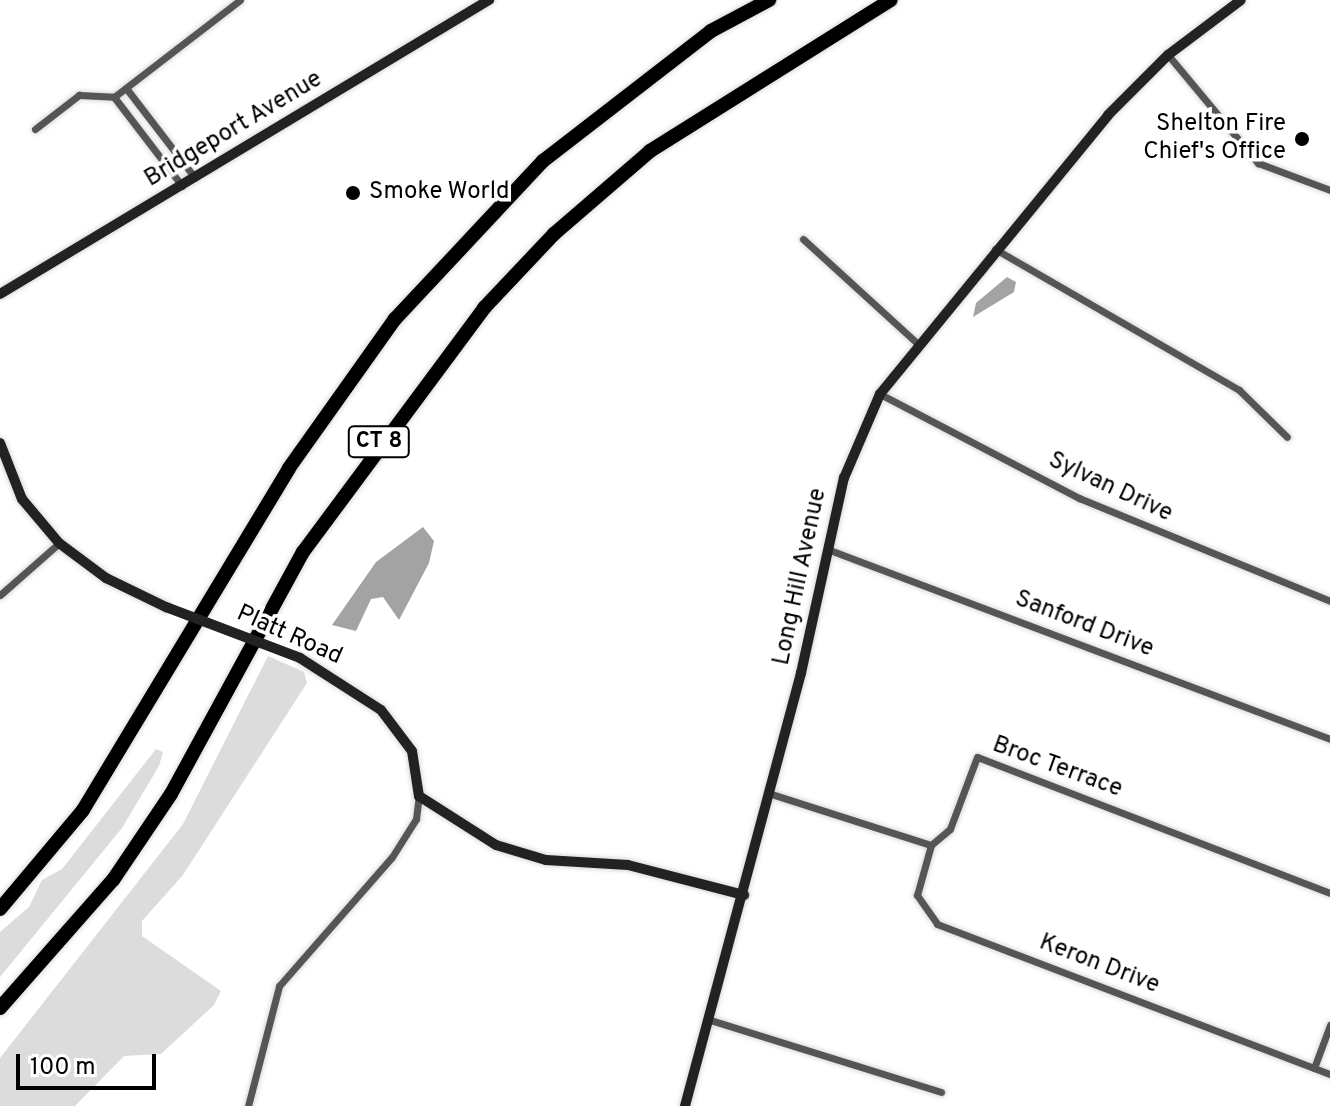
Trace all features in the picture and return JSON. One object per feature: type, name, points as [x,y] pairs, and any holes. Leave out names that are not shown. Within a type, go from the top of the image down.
[{"type":"highway","points":[[738,14],[752,0]]},
{"type":"highway","name":"CT 8","points":[[0,909],[83,810],[289,468],[395,319],[543,161],[738,14],[769,0]]},
{"type":"highway","name":"CT 8","points":[[0,1008],[113,880],[171,794],[303,552],[484,308],[554,234],[650,151],[891,0]]},
{"type":"street","points":[[35,129],[79,95],[114,97],[240,0]]},
{"type":"street","name":"Bridgeport Avenue","points":[[0,294],[489,0]]},
{"type":"street","name":"Long Hill Avenue","points":[[685,1106],[744,895],[824,548],[844,478],[880,394],[995,249],[1168,55],[1241,0]]},
{"type":"street","points":[[1168,55],[1258,163],[1330,190]]},
{"type":"street","points":[[126,88],[195,178]]},
{"type":"street","points":[[114,97],[182,186]]},
{"type":"street","points":[[803,239],[919,345]]},
{"type":"street","points":[[995,249],[1239,390],[1287,437]]},
{"type":"street","name":"Sylvan Drive","points":[[880,394],[1079,498],[1330,601]]},
{"type":"street","name":"Platt Road","points":[[0,443],[22,499],[59,543],[121,587],[300,658],[398,728],[417,762],[419,796]]},
{"type":"street","points":[[0,595],[59,543]]},
{"type":"street","name":"Sanford Drive","points":[[824,548],[1330,739]]},
{"type":"street","name":"Broc Terrace","points":[[931,845],[950,829],[977,757],[1330,893]]},
{"type":"street","points":[[768,793],[931,845]]},
{"type":"street","points":[[248,1106],[279,986],[392,857],[416,819],[419,796],[519,855],[628,865],[744,895]]},
{"type":"street","name":"Keron Drive","points":[[931,845],[917,895],[937,924],[1330,1074]]},
{"type":"street","points":[[710,1020],[941,1092]]},
{"type":"street","points":[[1314,1068],[1330,1025]]},
{"type":"shaded area","points":[[1007,277],[1016,282],[1014,292],[973,317],[976,303]]},
{"type":"shaded area","points":[[423,527],[434,541],[429,563],[399,620],[383,597],[371,599],[356,631],[332,625],[376,562]]},
{"type":"shaded area","points":[[268,656],[304,672],[307,683],[183,875],[142,921],[142,936],[221,991],[214,1005],[161,1054],[124,1056],[75,1106],[0,1106],[0,1058],[183,824]]},
{"type":"shaded area","points":[[156,749],[163,752],[159,766],[122,828],[0,977],[0,932],[29,907],[42,880],[62,869]]},
{"type":"place","name":"Shelton Fire Chief's Office","points":[[1302,139]]},
{"type":"place","name":"Smoke World","points":[[353,193]]}]
